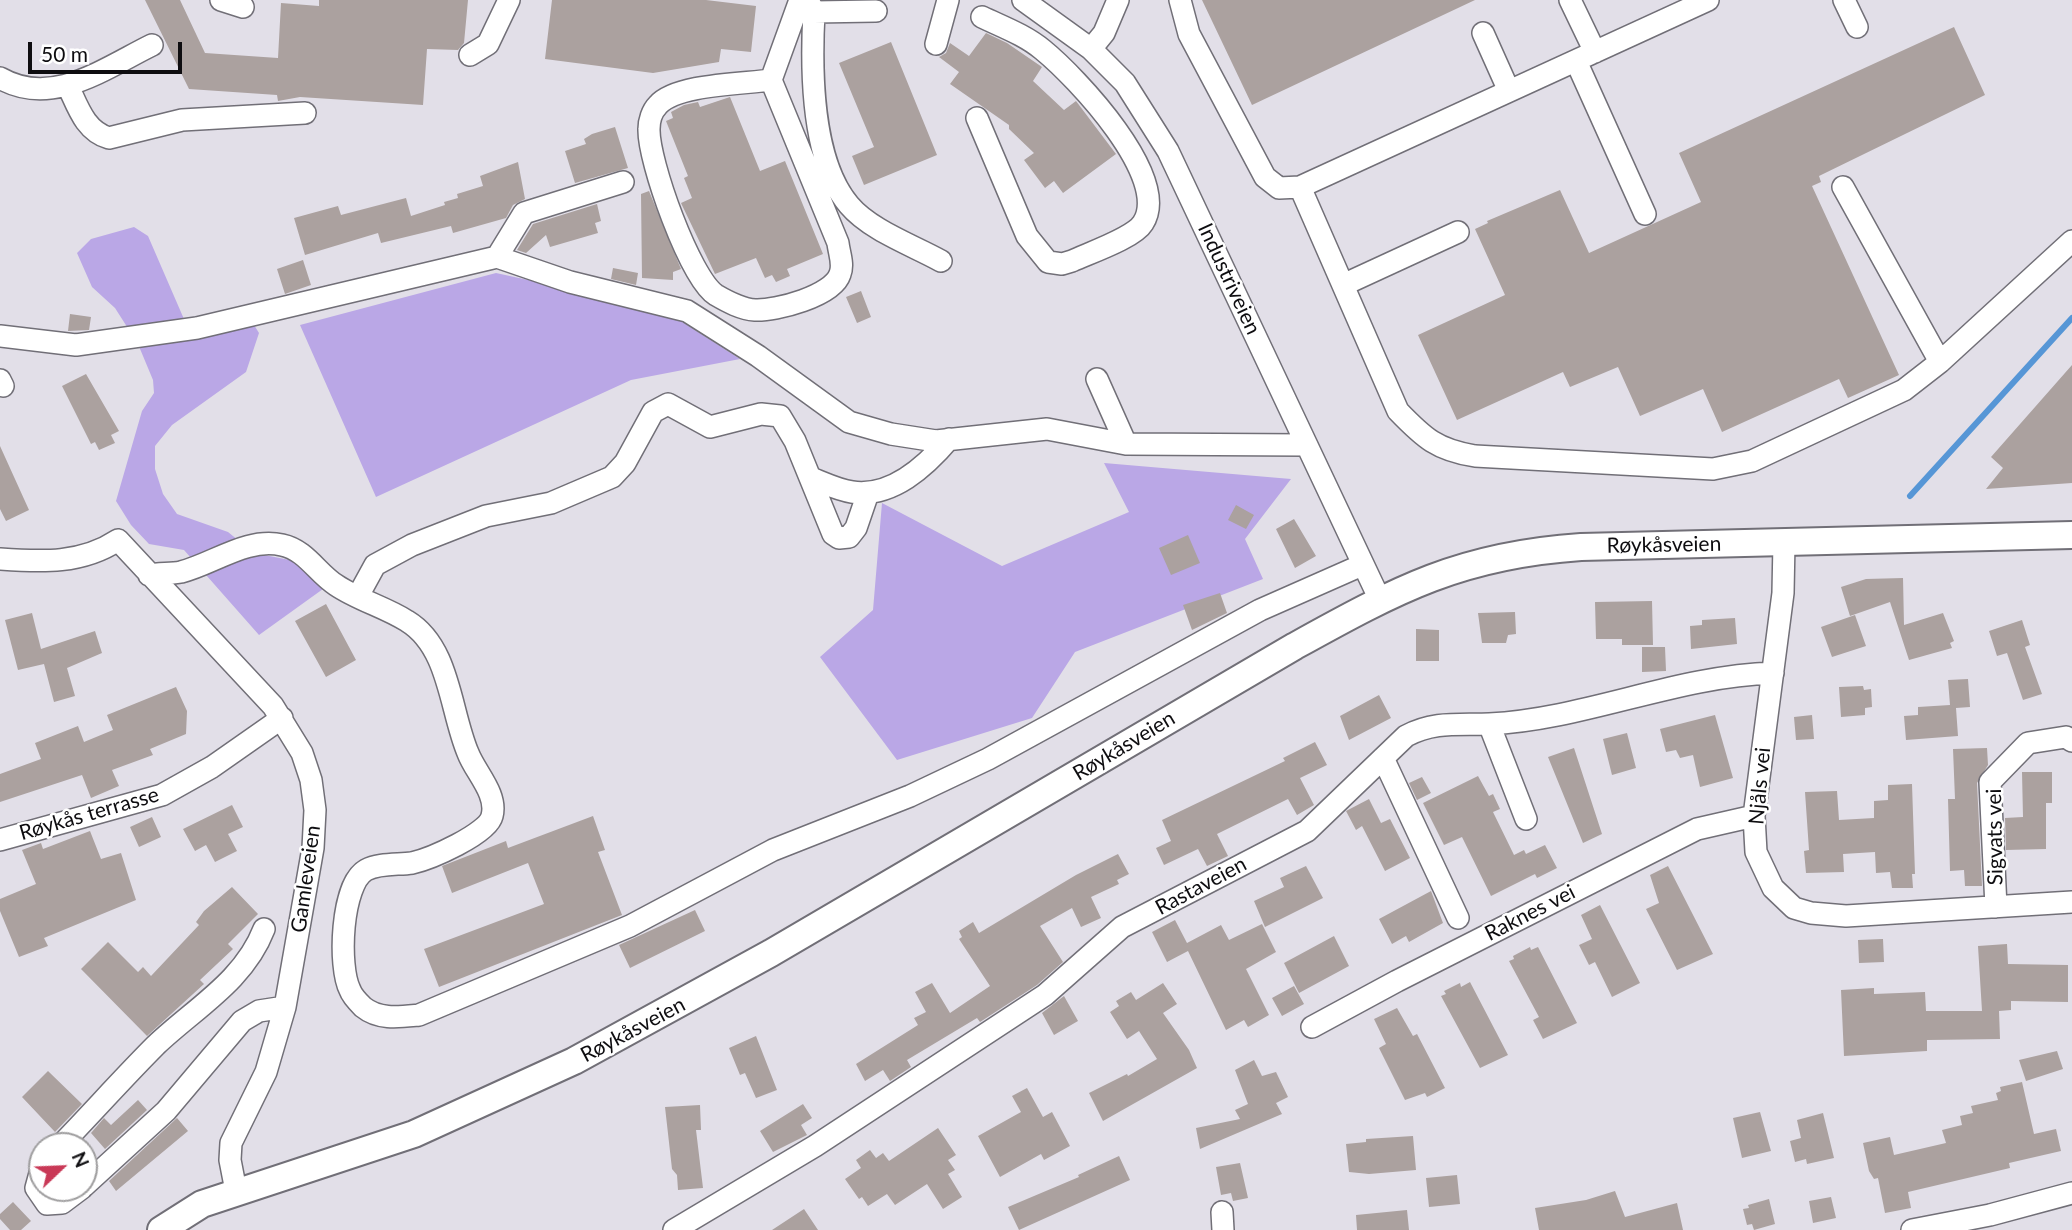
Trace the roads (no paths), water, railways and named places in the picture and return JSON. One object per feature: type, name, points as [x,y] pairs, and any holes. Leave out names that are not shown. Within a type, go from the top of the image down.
[{"type":"main road","name":"Røykåsveien","points":[[236,1191],[414,1135],[574,1061],[771,953],[1255,669],[1380,600],[1449,570],[1524,552],[1613,545],[2072,535]]},
{"type":"main road","points":[[161,1230],[187,1212],[236,1191]]},
{"type":"street","points":[[221,0],[243,7]]},
{"type":"street","points":[[470,55],[488,44],[509,0]]},
{"type":"street","points":[[936,44],[948,0]]},
{"type":"street","points":[[1091,49],[1104,33],[1118,0]]},
{"type":"street","points":[[1180,0],[1189,34],[1265,177],[1279,187],[1300,187],[1708,0]]},
{"type":"street","points":[[1570,0],[1585,56],[1645,214]]},
{"type":"street","points":[[1844,0],[1857,27]]},
{"type":"street","points":[[808,4],[876,11]]},
{"type":"street","points":[[771,80],[689,90],[672,96],[659,104],[650,117],[649,129],[651,156],[690,262],[700,280],[713,293],[740,308],[757,310],[776,309],[815,296],[832,287],[840,278],[842,267],[838,243],[771,80],[808,4]]},
{"type":"street","points":[[808,4],[811,63],[823,147],[835,184],[850,206],[871,222],[941,261]]},
{"type":"street","points":[[1024,36],[1030,5]]},
{"type":"street","name":"Industriveien","points":[[1030,5],[1091,49],[1125,83],[1168,150],[1380,600]]},
{"type":"street","points":[[977,118],[1027,236],[1048,262],[1062,264],[1072,261],[1135,231],[1144,222],[1149,194],[1140,169],[1113,124],[1077,82],[1045,51],[1024,36],[982,18]]},
{"type":"street","points":[[1483,33],[1510,91]]},
{"type":"street","points":[[0,78],[43,90],[68,86],[152,45]]},
{"type":"street","points":[[68,86],[86,121],[97,135],[109,138],[182,120],[305,113]]},
{"type":"street","points":[[1140,169],[1168,150]]},
{"type":"street","points":[[497,257],[524,213],[623,182]]},
{"type":"street","points":[[1300,187],[1398,411],[1426,440],[1450,452],[1475,456],[1713,469],[1752,461],[1904,390],[2070,254]]},
{"type":"street","points":[[1843,187],[1940,362]]},
{"type":"street","points":[[1343,285],[1458,232]]},
{"type":"street","points":[[0,336],[76,345],[197,328],[497,257],[570,282],[687,311],[758,356],[849,422],[891,434],[936,441],[1047,429],[1126,444],[1306,445]]},
{"type":"street","points":[[1097,379],[1126,444]]},
{"type":"street","points":[[359,596],[375,565],[412,545],[486,516],[551,503],[612,477],[625,463],[653,412],[668,404],[710,427],[761,414],[777,415],[785,422],[833,534],[839,538],[849,537],[856,528],[867,493]]},
{"type":"street","points":[[811,478],[853,492],[867,493],[886,488],[913,474],[949,439]]},
{"type":"street","name":"Gamleveien","points":[[0,559],[75,559],[97,552],[118,540],[282,718],[307,766],[315,810],[310,869],[285,1007],[266,1072],[231,1143],[230,1160],[236,1191]]},
{"type":"street","name":"Njåls vei","points":[[1784,542],[1783,593],[1754,816],[1756,852],[1773,888],[1794,908],[1846,916],[2072,902]]},
{"type":"street","points":[[149,575],[180,572],[254,545],[281,544],[293,548],[337,586],[409,622],[424,636],[450,690],[468,754],[490,794],[493,808],[486,826],[438,855],[367,869],[352,888],[344,935],[348,985],[362,1006],[382,1016],[394,1018],[428,1012],[606,936],[773,850],[910,796],[1056,723],[1260,610],[1362,565]]},
{"type":"street","name":"Rastaveien","points":[[674,1230],[814,1146],[1045,995],[1122,927],[1307,831],[1406,736],[1422,727],[1445,723],[1489,724],[1580,713],[1728,677],[1773,673]]},
{"type":"street","name":"Røykås terrasse","points":[[0,840],[162,795],[212,767],[282,718]]},
{"type":"street","points":[[1489,724],[1526,819]]},
{"type":"street","name":"Sigvats vei","points":[[1996,906],[1990,782],[2028,743],[2066,737],[2072,741]]},
{"type":"street","points":[[1383,758],[1458,918]]},
{"type":"street","name":"Raknes vei","points":[[1312,1027],[1697,829],[1754,816]]},
{"type":"street","points":[[73,1132],[154,1048],[239,972],[258,945],[264,929]]},
{"type":"street","points":[[98,1173],[166,1111],[242,1021],[259,1011],[285,1007]]},
{"type":"street","points":[[1912,1230],[1991,1222],[2072,1193]]},
{"type":"street","points":[[46,1202],[63,1202]]},
{"type":"waterway","points":[[1910,496],[2072,318]]}]
